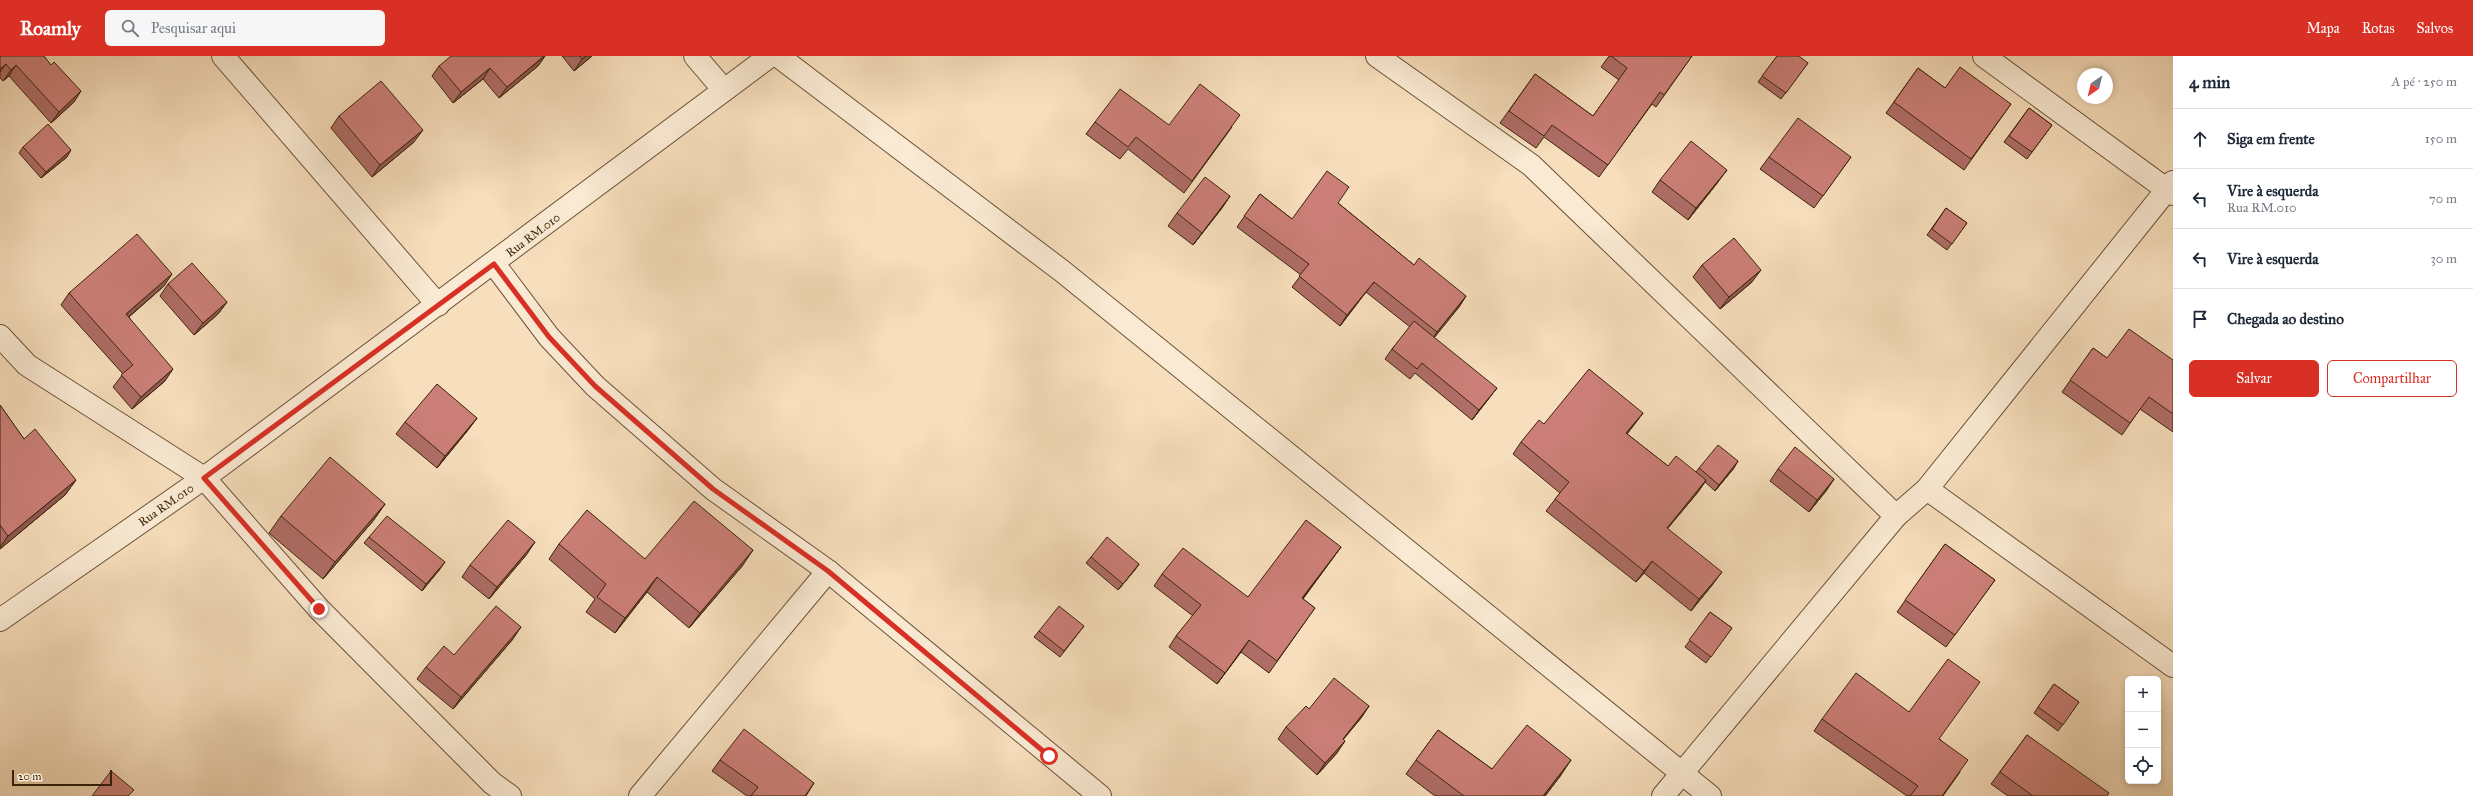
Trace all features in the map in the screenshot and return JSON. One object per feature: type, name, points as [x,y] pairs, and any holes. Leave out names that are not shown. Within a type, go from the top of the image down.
[{"type":"street","points":[[223,56],[438,305]]},
{"type":"street","points":[[695,56],[724,90]]},
{"type":"street","name":"Rua RM.010","points":[[0,620],[204,478],[494,264],[770,56]]},
{"type":"street","points":[[778,56],[1062,271],[1710,796]]},
{"type":"street","points":[[1376,56],[1531,165],[1896,516]]},
{"type":"street","points":[[1663,796],[1896,516],[1927,489],[2171,188],[1984,56]]},
{"type":"street","points":[[494,264],[549,337],[595,386],[713,489],[828,571],[1100,796]]},
{"type":"street","points":[[0,336],[27,365],[204,478],[319,609],[492,783],[510,796]]},
{"type":"street","points":[[1927,489],[2173,666]]},
{"type":"street","points":[[640,796],[828,571]]},
{"type":"building","points":[[0,56],[44,56],[51,65],[54,62],[81,91],[59,112],[16,65],[11,70],[6,64],[0,69]]},
{"type":"building","points":[[451,56],[544,56],[507,87],[490,68],[461,92],[439,66]]},
{"type":"building","points":[[1611,56],[1692,56],[1664,95],[1660,92],[1608,165],[1552,125],[1544,136],[1509,111],[1535,74],[1593,116],[1627,68]]},
{"type":"building","points":[[1777,56],[1799,56],[1808,63],[1786,93],[1762,76]]},
{"type":"building","points":[[1960,67],[2011,104],[1971,159],[1894,102],[1918,68],[1945,88]]},
{"type":"building","points":[[381,81],[423,130],[380,165],[339,116]]},
{"type":"building","points":[[1200,84],[1240,115],[1192,181],[1136,137],[1128,147],[1095,122],[1120,89],[1169,125]]},
{"type":"building","points":[[2029,108],[2052,125],[2032,152],[2009,136]]},
{"type":"building","points":[[1798,118],[1851,157],[1823,196],[1769,157]]},
{"type":"building","points":[[48,124],[71,150],[46,172],[23,147]]},
{"type":"building","points":[[1691,141],[1727,170],[1696,208],[1660,180]]},
{"type":"building","points":[[1327,171],[1349,187],[1338,203],[1414,265],[1419,258],[1466,296],[1437,332],[1374,282],[1347,315],[1299,276],[1309,264],[1244,216],[1260,194],[1292,219]]},
{"type":"building","points":[[1205,177],[1230,196],[1202,233],[1177,213]]},
{"type":"building","points":[[1946,208],[1967,223],[1952,244],[1932,229]]},
{"type":"building","points":[[137,234],[172,274],[126,314],[173,369],[141,397],[121,375],[133,365],[69,293]]},
{"type":"building","points":[[1734,238],[1761,270],[1729,297],[1702,265]]},
{"type":"building","points":[[192,263],[227,302],[203,323],[168,284]]},
{"type":"building","points":[[1414,321],[1497,388],[1479,410],[1422,363],[1417,369],[1392,349]]},
{"type":"building","points":[[2129,329],[2173,360],[2173,414],[2149,397],[2130,423],[2070,380],[2093,348],[2107,358]]},
{"type":"building","points":[[1589,369],[1643,413],[1626,433],[1668,466],[1676,456],[1706,480],[1667,528],[1722,572],[1699,599],[1652,561],[1644,571],[1555,499],[1569,482],[1521,442],[1539,420],[1544,424]]},
{"type":"building","points":[[437,384],[477,418],[445,456],[405,422]]},
{"type":"building","points":[[0,405],[24,439],[35,429],[76,480],[8,536],[0,525]]},
{"type":"building","points":[[1718,445],[1738,461],[1719,485],[1699,468]]},
{"type":"building","points":[[1795,447],[1834,479],[1817,500],[1778,469]]},
{"type":"building","points":[[330,457],[385,504],[335,562],[281,516]]},
{"type":"building","points":[[694,501],[753,550],[700,613],[657,577],[625,618],[597,597],[606,584],[559,544],[587,510],[645,559]]},
{"type":"building","points":[[387,516],[445,562],[426,584],[369,537]]},
{"type":"building","points":[[508,520],[535,542],[497,587],[470,565]]},
{"type":"building","points":[[1306,520],[1341,547],[1302,598],[1315,608],[1277,661],[1249,640],[1225,673],[1176,636],[1201,605],[1162,574],[1183,548],[1248,597]]},
{"type":"building","points":[[1107,537],[1139,564],[1123,584],[1091,557]]},
{"type":"building","points":[[1945,544],[1995,580],[1955,635],[1905,600]]},
{"type":"building","points":[[496,606],[521,627],[461,697],[426,667],[444,646],[454,655]]},
{"type":"building","points":[[1059,606],[1084,626],[1064,651],[1039,631]]},
{"type":"building","points":[[1710,612],[1732,628],[1711,657],[1689,640]]},
{"type":"building","points":[[1948,659],[1980,682],[1939,739],[1968,760],[1942,796],[1910,796],[1918,786],[1822,719],[1856,673],[1909,712]]},
{"type":"building","points":[[1334,678],[1369,706],[1343,739],[1345,741],[1325,763],[1286,727],[1306,706],[1309,709]]},
{"type":"building","points":[[2054,684],[2079,702],[2063,725],[2038,707]]},
{"type":"building","points":[[1527,725],[1571,760],[1543,796],[1464,796],[1416,760],[1438,730],[1492,769]]},
{"type":"building","points":[[744,729],[814,783],[805,796],[751,796],[758,787],[720,760]]},
{"type":"building","points":[[2027,735],[2109,793],[2107,796],[2033,796],[2000,772]]},
{"type":"building","points":[[111,771],[134,790],[128,796],[92,796]]},
{"type":"route","points":[[319,609],[204,478],[494,264],[549,337],[595,386],[713,489],[828,571],[1049,756]]}]
